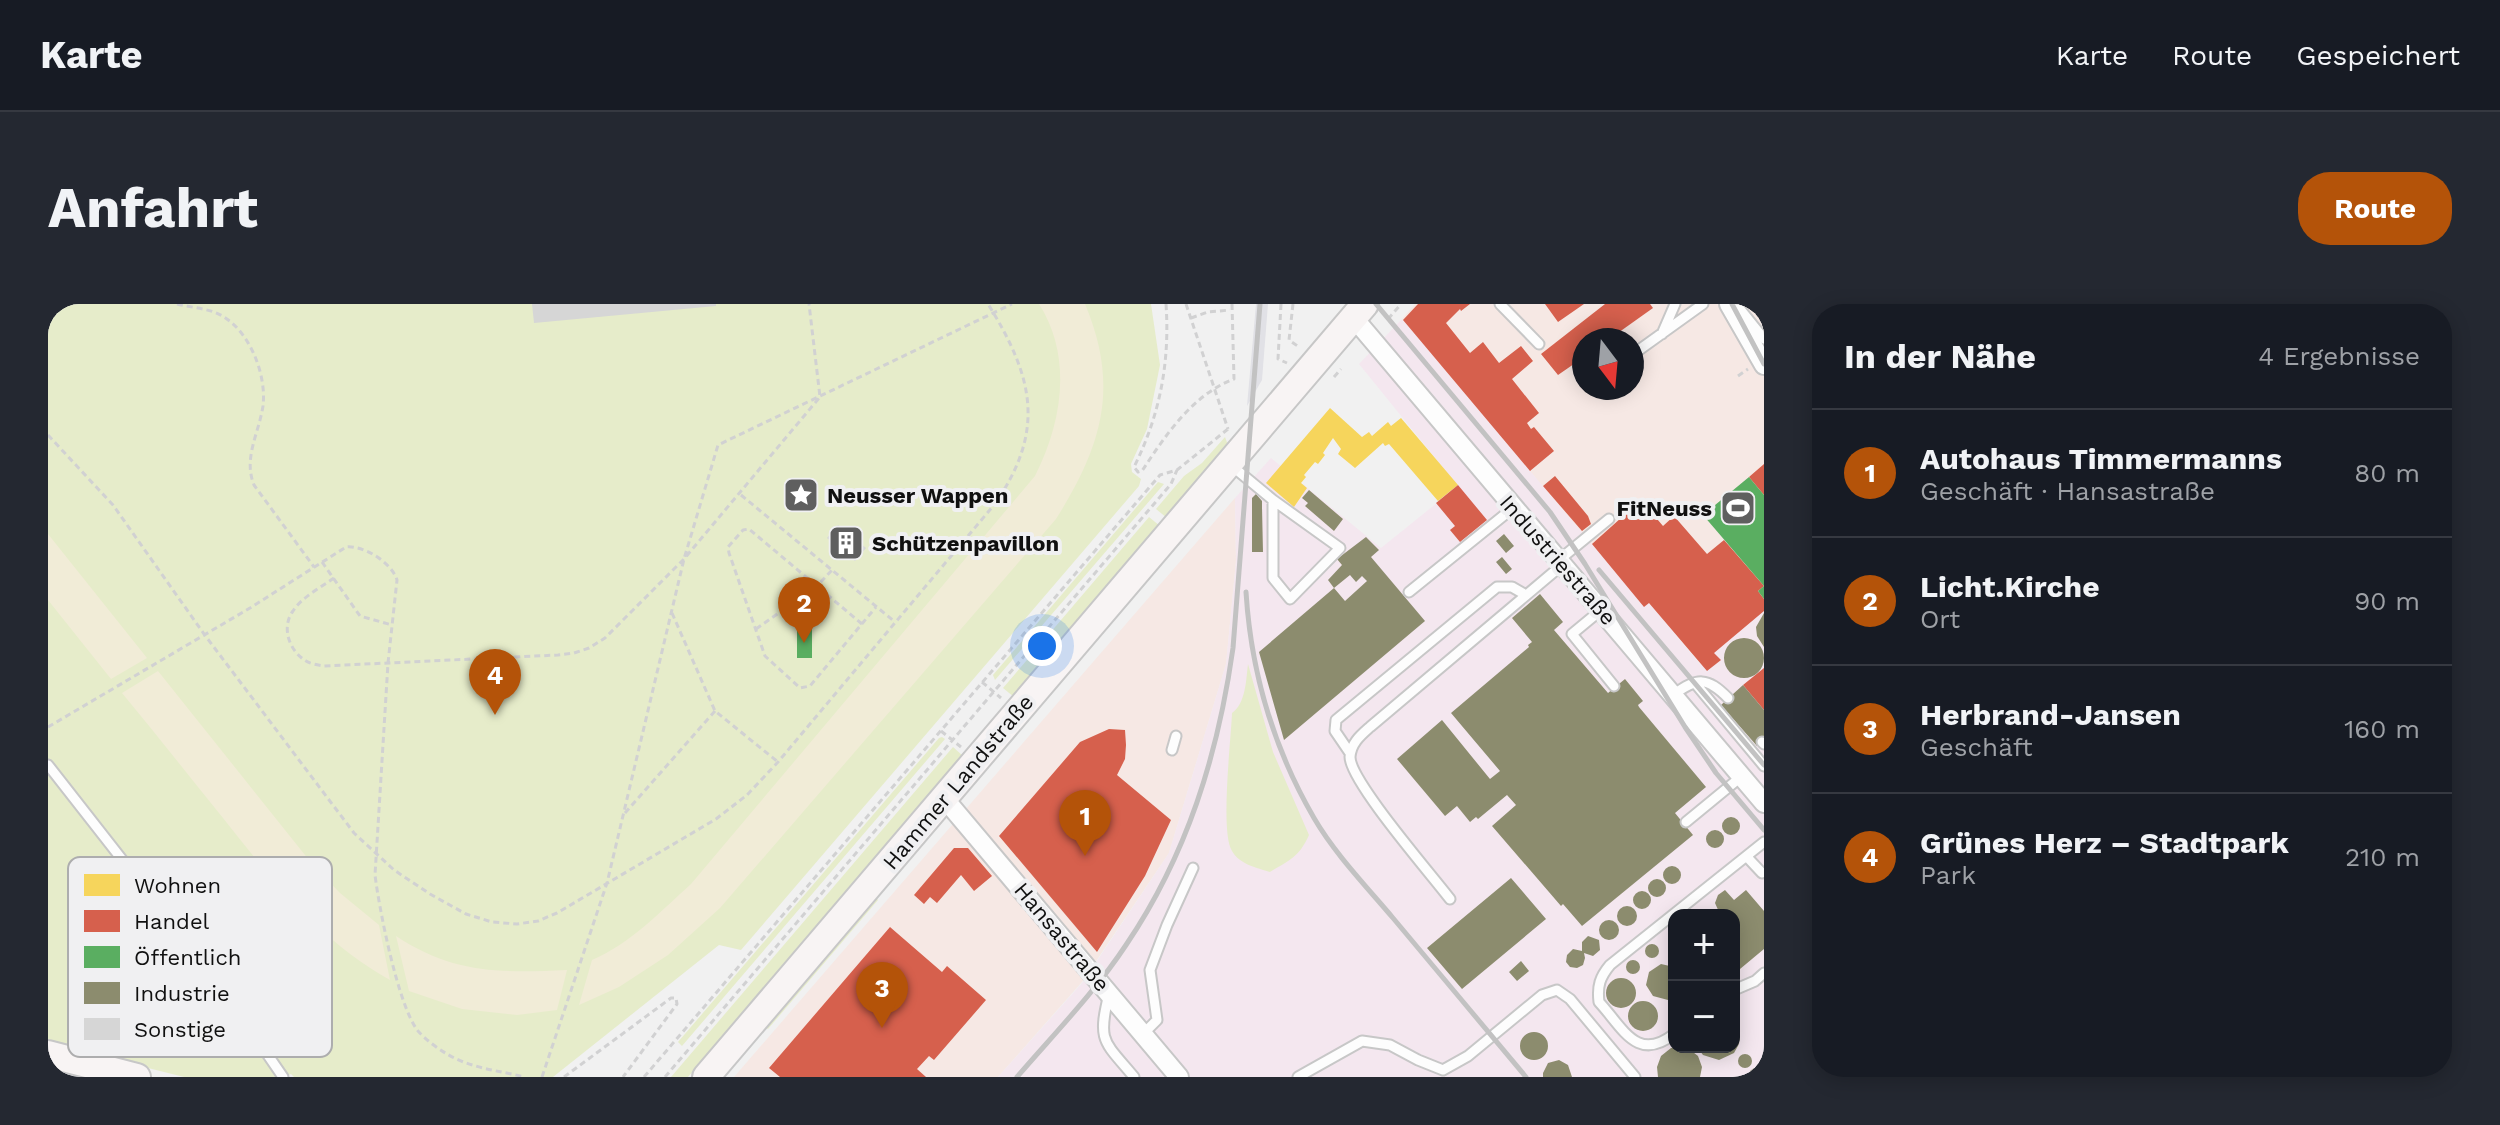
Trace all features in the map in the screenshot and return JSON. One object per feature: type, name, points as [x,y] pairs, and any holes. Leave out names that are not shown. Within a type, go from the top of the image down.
[{"type":"main road","name":"Hammer Landstraße","points":[[706,1077],[1359,311]]},
{"type":"main road","points":[[48,1054],[137,1077]]},
{"type":"street","points":[[1732,304],[1764,365]]},
{"type":"street","name":"Industriestraße","points":[[1359,311],[1513,508],[1764,803]]},
{"type":"street","name":"Hansastraße","points":[[944,798],[1179,1077]]},
{"type":"lane","points":[[1500,304],[1539,344]]},
{"type":"lane","points":[[1662,334],[1675,304]]},
{"type":"lane","points":[[1644,347],[1703,304]]},
{"type":"lane","points":[[1732,304],[1764,339]]},
{"type":"lane","points":[[1230,464],[1273,500],[1340,548],[1290,599],[1273,578],[1273,500]]},
{"type":"lane","points":[[1409,592],[1513,508]]},
{"type":"lane","points":[[1450,899],[1368,792],[1351,764],[1350,753],[1355,741],[1526,595],[1609,519]]},
{"type":"lane","points":[[1350,753],[1335,731],[1336,720],[1497,587],[1512,587],[1526,595]]},
{"type":"lane","points":[[1601,610],[1572,634],[1614,686]]},
{"type":"lane","points":[[1695,683],[1764,766]]},
{"type":"lane","points":[[1673,695],[1695,683],[1713,684],[1728,698]]},
{"type":"lane","points":[[1172,750],[1176,736]]},
{"type":"lane","points":[[48,765],[120,857]]},
{"type":"lane","points":[[1686,822],[1742,776]]},
{"type":"lane","points":[[1668,1039],[1650,1046],[1634,1040],[1599,1002],[1601,976],[1610,965],[1764,842]]},
{"type":"lane","points":[[1747,857],[1762,873]]},
{"type":"lane","points":[[1143,1034],[1157,1020],[1150,970],[1193,868]]},
{"type":"lane","points":[[1740,987],[1764,973]]},
{"type":"lane","points":[[1298,1077],[1362,1041],[1390,1045],[1443,1070],[1468,1056],[1542,995],[1557,990],[1570,999],[1635,1077]]},
{"type":"lane","points":[[1109,994],[1102,1021],[1103,1034],[1107,1045],[1134,1077]]},
{"type":"lane","points":[[269,1057],[283,1077]]},
{"type":"path","points":[[177,304],[214,312],[227,319],[239,329],[253,353],[263,388],[263,404],[249,463],[250,475],[254,485],[314,567]]},
{"type":"path","points":[[334,578],[292,612],[287,626],[288,641],[308,663],[324,666],[558,655],[589,648],[605,638],[684,559],[820,397],[809,304]]},
{"type":"path","points":[[48,435],[113,505],[204,634],[354,833],[394,870],[448,905],[479,919],[505,924],[528,923],[548,917],[607,883],[716,819],[747,795],[994,505],[1009,483],[1025,444],[1029,413],[1014,354],[988,304]]},
{"type":"path","points":[[542,1077],[607,883],[684,559],[718,445],[727,438],[820,397],[1012,304]]},
{"type":"path","points":[[1166,304],[1167,352],[1163,384],[1135,471],[1142,471],[1176,423],[1215,386],[1234,379],[1232,304]]},
{"type":"path","points":[[644,1077],[1160,475],[1177,470],[1228,429],[1186,304]]},
{"type":"path","points":[[1281,304],[1278,359],[1288,364]]},
{"type":"path","points":[[1293,304],[1289,340],[1299,347]]},
{"type":"path","points":[[1388,319],[1401,304]]},
{"type":"path","points":[[1191,318],[1208,312],[1232,310]]},
{"type":"path","points":[[665,1077],[1171,484],[1177,470]]},
{"type":"path","points":[[740,494],[895,622]]},
{"type":"path","points":[[862,624],[753,531],[743,530],[727,550],[768,660],[804,689],[810,686],[862,624],[876,607]]},
{"type":"path","points":[[48,727],[346,547],[361,548],[391,568],[397,580],[374,852],[379,904],[406,1008],[418,1030],[449,1056],[476,1066],[525,1077]]},
{"type":"path","points":[[322,562],[360,616],[392,625]]},
{"type":"path","points":[[756,630],[817,586],[832,570]]},
{"type":"path","points":[[672,612],[715,711],[778,762]]},
{"type":"path","points":[[623,815],[715,711]]},
{"type":"path","points":[[564,1077],[671,998],[676,998],[677,1004],[623,1077]]},
{"type":"shaded area","points":[[1256,304],[1268,304],[1262,380],[1247,406]]},
{"type":"shaded area","points":[[1415,304],[1764,304],[1764,611],[1701,664],[1649,603],[1644,607],[1402,319]]},
{"type":"shaded area","points":[[1402,319],[1644,606],[1649,603],[1700,664],[1764,611],[1764,1077],[998,1077],[1083,982],[1169,853],[1226,664],[1236,561],[1235,498],[1271,458],[1381,548],[1458,486],[1359,364]]},
{"type":"shaded area","points":[[1235,498],[1236,561],[1226,664],[1169,853],[1082,982],[998,1077],[734,1077]]},
{"type":"green space","points":[[48,304],[1151,304],[1160,365],[1147,429],[1131,464],[1132,472],[1141,479],[1139,486],[741,950],[719,945],[553,1077],[294,1077],[291,1074],[283,1077],[184,1077],[104,1057],[332,1057],[332,857],[68,857],[68,1048],[48,1043]]},
{"type":"green space","points":[[1225,437],[1228,445],[1167,518],[1156,509],[1184,476],[1202,463]]},
{"type":"green space","points":[[1158,482],[1164,484],[995,680],[993,675]]},
{"type":"green space","points":[[1149,517],[1160,526],[1014,697],[1003,688]]},
{"type":"green space","points":[[1248,664],[1273,752],[1309,835],[1298,853],[1270,872],[1249,865],[1235,855],[1227,825],[1232,713],[1243,697]]},
{"type":"green space","points":[[942,737],[945,739],[682,1046],[678,1042]]},
{"type":"green space","points":[[953,747],[963,756],[688,1077],[671,1077]]},
{"type":"green space","points":[[876,898],[878,900],[768,1029],[765,1027]]},
{"type":"sand","points":[[1039,304],[1085,304],[1102,362],[1101,415],[1095,441],[1056,519],[720,908],[668,955],[619,987],[579,1005],[592,960],[632,936],[691,884],[1035,476],[1052,434],[1060,390],[1057,346]]},
{"type":"sand","points":[[48,534],[147,658],[111,679],[48,600]]},
{"type":"sand","points":[[158,671],[307,857],[254,857],[122,693]]},
{"type":"sand","points":[[332,885],[379,925],[390,980],[332,939]]},
{"type":"sand","points":[[396,936],[437,958],[478,968],[499,971],[567,970],[557,1010],[517,1015],[462,1009],[409,991]]},
{"type":"building: Wohnen","points":[[1330,408],[1362,437],[1369,432],[1372,436],[1388,422],[1391,426],[1401,418],[1458,485],[1438,501],[1389,444],[1385,446],[1383,443],[1355,468],[1338,454],[1341,449],[1333,438],[1318,464],[1315,462],[1304,475],[1306,477],[1301,483],[1307,488],[1294,507],[1266,483]]},
{"type":"building: Handel","points":[[1418,304],[1470,304],[1446,323],[1470,353],[1483,342],[1499,363],[1521,346],[1533,361],[1512,379],[1539,413],[1527,423],[1554,451],[1530,471],[1403,320]]},
{"type":"building: Handel","points":[[1545,304],[1584,304],[1558,322]]},
{"type":"building: Handel","points":[[1605,304],[1650,304],[1653,308],[1625,328],[1574,328]]},
{"type":"building: Handel","points":[[1572,330],[1572,365],[1558,375],[1541,354]]},
{"type":"building: Handel","points":[[1764,464],[1764,495],[1749,477]]},
{"type":"building: Handel","points":[[1555,476],[1588,516],[1591,524],[1582,531],[1543,486]]},
{"type":"building: Handel","points":[[1458,485],[1487,520],[1460,542],[1450,530],[1455,526],[1436,503]]},
{"type":"building: Handel","points":[[1641,500],[1663,526],[1674,516],[1707,554],[1724,540],[1764,586],[1758,591],[1764,599],[1764,611],[1714,653],[1721,660],[1707,671],[1649,603],[1644,607],[1592,544]]},
{"type":"building: Handel","points":[[1764,668],[1764,710],[1743,685]]},
{"type":"building: Handel","points":[[1109,729],[1125,730],[1125,759],[1117,775],[1171,820],[1145,876],[1097,952],[999,836],[1080,742]]},
{"type":"building: Handel","points":[[954,848],[968,848],[992,876],[974,891],[961,875],[937,903],[930,897],[924,904],[914,895]]},
{"type":"building: Handel","points":[[890,927],[942,972],[947,966],[986,1000],[934,1060],[929,1056],[917,1069],[926,1077],[780,1077],[769,1068]]},
{"type":"building: Öffentlich","points":[[1749,477],[1764,495],[1764,586],[1703,515]]},
{"type":"building: Öffentlich","points":[[797,629],[812,629],[812,658],[797,658]]},
{"type":"building: Industrie","points":[[1309,490],[1343,519],[1334,531],[1305,506],[1308,503],[1302,498]]},
{"type":"building: Industrie","points":[[1256,494],[1262,501],[1263,552],[1252,552],[1252,498]]},
{"type":"building: Industrie","points":[[1504,534],[1514,546],[1506,553],[1496,541]]},
{"type":"building: Industrie","points":[[1366,537],[1379,550],[1371,557],[1425,621],[1284,740],[1259,652],[1334,588],[1328,580],[1342,565],[1337,559]],"holes":[[[1350,575],[1356,582],[1362,576],[1367,581],[1345,601],[1334,588]]]},
{"type":"building: Industrie","points":[[1502,557],[1512,569],[1506,574],[1496,562]]},
{"type":"building: Industrie","points":[[1540,594],[1563,622],[1554,630],[1608,693],[1625,679],[1643,701],[1639,707],[1706,787],[1675,813],[1693,835],[1582,926],[1492,826],[1516,805],[1507,795],[1470,822],[1457,806],[1445,816],[1397,759],[1442,720],[1490,779],[1500,771],[1451,713],[1529,647],[1532,642],[1512,618]]},
{"type":"building: Industrie","points":[[1764,613],[1764,647],[1757,636],[1756,627]]},
{"type":"building: Industrie","points":[[1744,638],[1758,644],[1764,658],[1758,672],[1744,678],[1730,672],[1724,658],[1730,644]]},
{"type":"building: Industrie","points":[[1743,685],[1764,710],[1764,740],[1757,746],[1721,705]]},
{"type":"building: Industrie","points":[[1727,817],[1735,817],[1740,826],[1738,833],[1727,835],[1722,830],[1722,822]]},
{"type":"building: Industrie","points":[[1711,830],[1719,830],[1724,839],[1722,846],[1711,848],[1706,843],[1706,835]]},
{"type":"building: Industrie","points":[[1668,866],[1676,866],[1681,875],[1679,882],[1668,884],[1663,879],[1663,871]]},
{"type":"building: Industrie","points":[[1511,878],[1546,919],[1462,989],[1427,948]]},
{"type":"building: Industrie","points":[[1653,879],[1661,879],[1666,888],[1664,895],[1653,897],[1648,892],[1648,884]]},
{"type":"building: Industrie","points":[[1725,890],[1734,900],[1746,890],[1764,911],[1764,949],[1740,969],[1740,909],[1718,909],[1715,903],[1718,895]]},
{"type":"building: Industrie","points":[[1638,891],[1646,891],[1651,900],[1649,907],[1638,909],[1633,904],[1633,896]]},
{"type":"building: Industrie","points":[[1627,906],[1634,909],[1637,916],[1634,923],[1627,926],[1620,923],[1617,916],[1620,909]]},
{"type":"building: Industrie","points":[[1609,920],[1616,923],[1619,930],[1616,937],[1609,940],[1602,937],[1599,930],[1602,923]]},
{"type":"building: Industrie","points":[[1588,936],[1599,940],[1600,950],[1593,956],[1584,953],[1583,965],[1570,967],[1566,962],[1567,955],[1573,949],[1582,951],[1582,942]]},
{"type":"building: Industrie","points":[[1652,944],[1659,951],[1652,958],[1645,951]]},
{"type":"building: Industrie","points":[[1633,960],[1640,967],[1633,974],[1626,967]]},
{"type":"building: Industrie","points":[[1521,961],[1529,971],[1517,981],[1509,972]]},
{"type":"building: Industrie","points":[[1661,964],[1668,966],[1668,1000],[1653,996],[1646,985],[1649,972]]},
{"type":"building: Industrie","points":[[1621,978],[1627,979],[1635,987],[1635,999],[1627,1007],[1621,1008],[1615,1007],[1607,999],[1606,993],[1607,987],[1615,979]]},
{"type":"building: Industrie","points":[[1643,1001],[1654,1005],[1658,1016],[1654,1027],[1643,1031],[1632,1027],[1628,1016],[1632,1005]]},
{"type":"building: Industrie","points":[[1534,1032],[1544,1036],[1548,1046],[1544,1056],[1534,1060],[1524,1056],[1520,1046],[1524,1036]]},
{"type":"building: Industrie","points":[[1668,1050],[1668,1053],[1694,1053],[1702,1067],[1700,1077],[1658,1077],[1657,1067],[1661,1056]]},
{"type":"building: Industrie","points":[[1702,1053],[1734,1053],[1719,1060]]},
{"type":"building: Industrie","points":[[1745,1054],[1752,1061],[1745,1068],[1738,1061]]},
{"type":"building: Industrie","points":[[1559,1060],[1568,1065],[1572,1077],[1543,1077],[1548,1063]]},
{"type":"building: Industrie","points":[[1754,1068],[1761,1069],[1763,1077],[1749,1077]]},
{"type":"building: Sonstige","points":[[532,304],[716,304],[716,306],[534,323]]},
{"type":"building: Sonstige","name":"Schützenpavillon","points":[[838,525],[866,548],[855,561],[827,538]]},
{"type":"railway","points":[[1017,1077],[1101,979],[1147,911],[1183,840],[1209,765],[1233,648],[1260,304]]},
{"type":"railway","points":[[1376,304],[1550,512],[1685,727],[1716,773],[1764,830]]},
{"type":"railway","points":[[1732,304],[1764,364]]},
{"type":"railway","points":[[1599,570],[1764,765]]},
{"type":"railway","points":[[1246,592],[1253,651],[1267,709],[1287,765],[1314,818],[1351,870],[1526,1077]]},
{"type":"place","name":"Neusser Wappen","points":[[801,495]]},
{"type":"place","name":"FitNeuss","points":[[1738,508]]},
{"type":"place","name":"Schützenpavillon","points":[[846,543]]},
{"type":"place","name":"Licht.Kirche","points":[[804,643]]},
{"type":"place","name":"Grünes Herz – Stadtpark","points":[[495,715]]},
{"type":"place","name":"Autohaus Timmermanns","points":[[1085,856]]},
{"type":"place","name":"Herbrand-Jansen","points":[[882,1028]]}]
